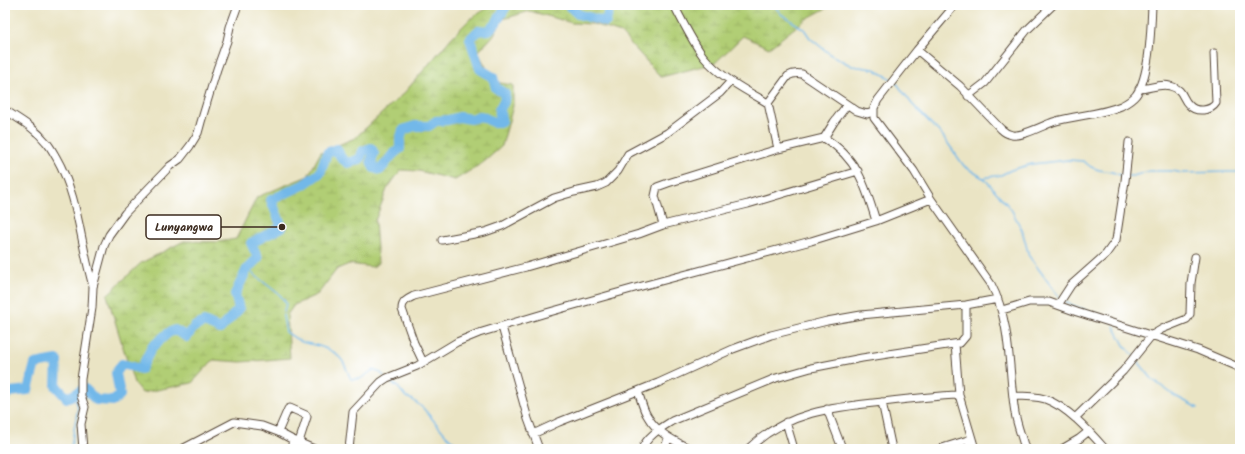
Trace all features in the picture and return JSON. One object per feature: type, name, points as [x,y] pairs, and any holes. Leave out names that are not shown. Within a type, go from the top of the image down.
[{"type":"street","points":[[83,449],[81,424],[85,407],[80,387],[93,287],[104,246],[116,224],[125,212],[180,159],[198,132],[238,5]]},
{"type":"street","points":[[674,5],[703,55],[731,81],[768,103],[778,149]]},
{"type":"street","points":[[955,5],[916,50],[878,100],[873,112],[877,123],[914,171],[931,199],[991,284],[998,299],[1006,327],[1013,396],[1016,415],[1025,449]]},
{"type":"street","points":[[968,96],[985,83],[1028,30],[1053,5]]},
{"type":"street","points":[[916,50],[960,86],[1001,130],[1008,134],[1017,135],[1052,122],[1091,115],[1121,106],[1130,100],[1139,89],[1145,72],[1149,50],[1152,5]]},
{"type":"street","points":[[1139,89],[1169,85],[1182,92],[1191,107],[1202,110],[1210,109],[1214,107],[1216,103],[1214,53]]},
{"type":"street","points":[[768,103],[788,76],[797,73],[802,74],[847,105],[862,113],[867,114],[873,112]]},
{"type":"street","points":[[442,240],[485,232],[502,226],[554,198],[597,187],[606,183],[618,171],[628,154],[667,133],[720,93],[731,81]]},
{"type":"street","points":[[663,226],[655,196],[655,190],[657,187],[668,182],[778,149],[824,138],[847,105]]},
{"type":"street","points":[[5,110],[32,128],[47,142],[61,167],[71,190],[79,218],[93,287]]},
{"type":"street","points":[[824,138],[842,152],[858,171],[865,186],[876,221]]},
{"type":"street","points":[[1058,305],[1071,285],[1106,254],[1116,240],[1129,142]]},
{"type":"street","points":[[423,362],[414,343],[402,309],[405,300],[418,295],[530,266],[663,226],[748,204],[858,171]]},
{"type":"street","points":[[349,449],[353,412],[386,379],[423,362],[457,342],[479,333],[635,288],[811,241],[876,221],[931,199]]},
{"type":"street","points":[[1075,418],[1123,371],[1152,334],[1162,328],[1187,318],[1190,314],[1191,283],[1195,257]]},
{"type":"street","points":[[533,434],[559,422],[691,369],[733,349],[771,335],[827,321],[862,315],[966,305],[998,299]]},
{"type":"street","points":[[1002,310],[1029,302],[1049,302],[1090,316],[1152,334],[1198,350],[1240,368]]},
{"type":"street","points":[[642,449],[644,442],[659,429],[686,414],[776,378],[811,368],[862,358],[960,343],[966,336],[966,305]]},
{"type":"street","points":[[502,327],[533,434],[539,449]]},
{"type":"street","points":[[955,344],[959,395],[975,449]]},
{"type":"street","points":[[638,391],[647,416],[668,437],[690,449]]},
{"type":"street","points":[[748,449],[765,435],[786,422],[806,414],[865,403],[959,395]]},
{"type":"street","points":[[1013,396],[1029,396],[1045,399],[1058,406],[1075,418],[1105,449]]},
{"type":"street","points":[[882,402],[888,438],[892,449]]},
{"type":"street","points":[[278,432],[288,408],[306,415],[296,441],[290,449]]},
{"type":"street","points":[[827,409],[842,448]]},
{"type":"street","points":[[182,449],[234,422],[262,426],[314,449]]},
{"type":"street","points":[[786,422],[794,449]]},
{"type":"street","points":[[1062,449],[1089,431]]},
{"type":"street","points":[[665,449],[668,437]]},
{"type":"street","points":[[939,449],[971,439]]},
{"type":"green space","points":[[492,5],[832,5],[806,19],[769,48],[743,36],[715,63],[661,77],[621,33],[593,24],[572,23],[530,11],[503,19],[493,36],[478,52],[486,67],[499,83],[513,85],[513,106],[502,146],[484,162],[455,180],[419,171],[401,170],[387,189],[375,221],[378,263],[373,267],[349,264],[337,269],[318,294],[294,305],[287,315],[290,358],[241,362],[213,360],[192,383],[142,393],[134,383],[107,295],[141,263],[184,241],[218,242],[236,239],[257,197],[308,176],[321,152],[355,138],[405,92],[453,36],[470,19]]},
{"type":"waterway","points":[[5,396],[10,392],[28,390],[35,364],[57,360],[56,386],[67,398],[85,389],[96,400],[113,401],[120,395],[116,373],[122,364],[141,369],[152,347],[168,333],[175,330],[187,337],[194,327],[204,322],[220,329],[239,309],[235,294],[247,269],[258,258],[251,243],[282,227],[271,200],[303,185],[320,173],[327,153],[337,149],[341,158],[348,163],[360,159],[363,151],[371,148],[374,153],[371,161],[374,168],[380,170],[400,149],[400,140],[403,130],[415,126],[429,126],[436,121],[459,117],[471,119],[481,116],[493,122],[502,122],[499,110],[504,102],[505,94],[496,88],[493,77],[480,69],[470,39],[478,31],[489,30],[496,23],[507,5]]},
{"type":"waterway","points":[[568,5],[578,14],[606,22],[609,9],[617,5]]},
{"type":"waterway","points":[[774,5],[781,14],[804,29],[810,38],[831,55],[852,66],[874,69],[891,79]]},
{"type":"waterway","points":[[895,81],[912,104],[942,135],[964,166],[983,178],[1001,175],[1011,170],[1032,164],[1068,160],[1083,161],[1091,167],[1123,176]]},
{"type":"waterway","points":[[1127,176],[1133,176],[1149,171],[1173,171],[1182,173],[1240,172]]},
{"type":"waterway","points":[[984,178],[1011,209],[1022,230],[1029,256],[1060,298]]},
{"type":"waterway","points":[[247,269],[280,295],[286,303],[283,316],[286,332],[302,342],[328,349],[333,352],[343,361],[351,379],[360,379],[373,370],[384,376]]},
{"type":"waterway","points":[[1064,302],[1111,319]]},
{"type":"waterway","points":[[1114,326],[1124,345],[1133,355]]},
{"type":"waterway","points":[[1136,359],[1153,380],[1175,396],[1198,408]]},
{"type":"waterway","points":[[388,381],[397,386],[406,397],[413,400],[423,408],[446,435],[462,449]]},
{"type":"waterway","points":[[72,449],[71,447],[78,407],[74,395]]},
{"type":"place","name":"Lunyangwa","points":[[282,227]]}]
